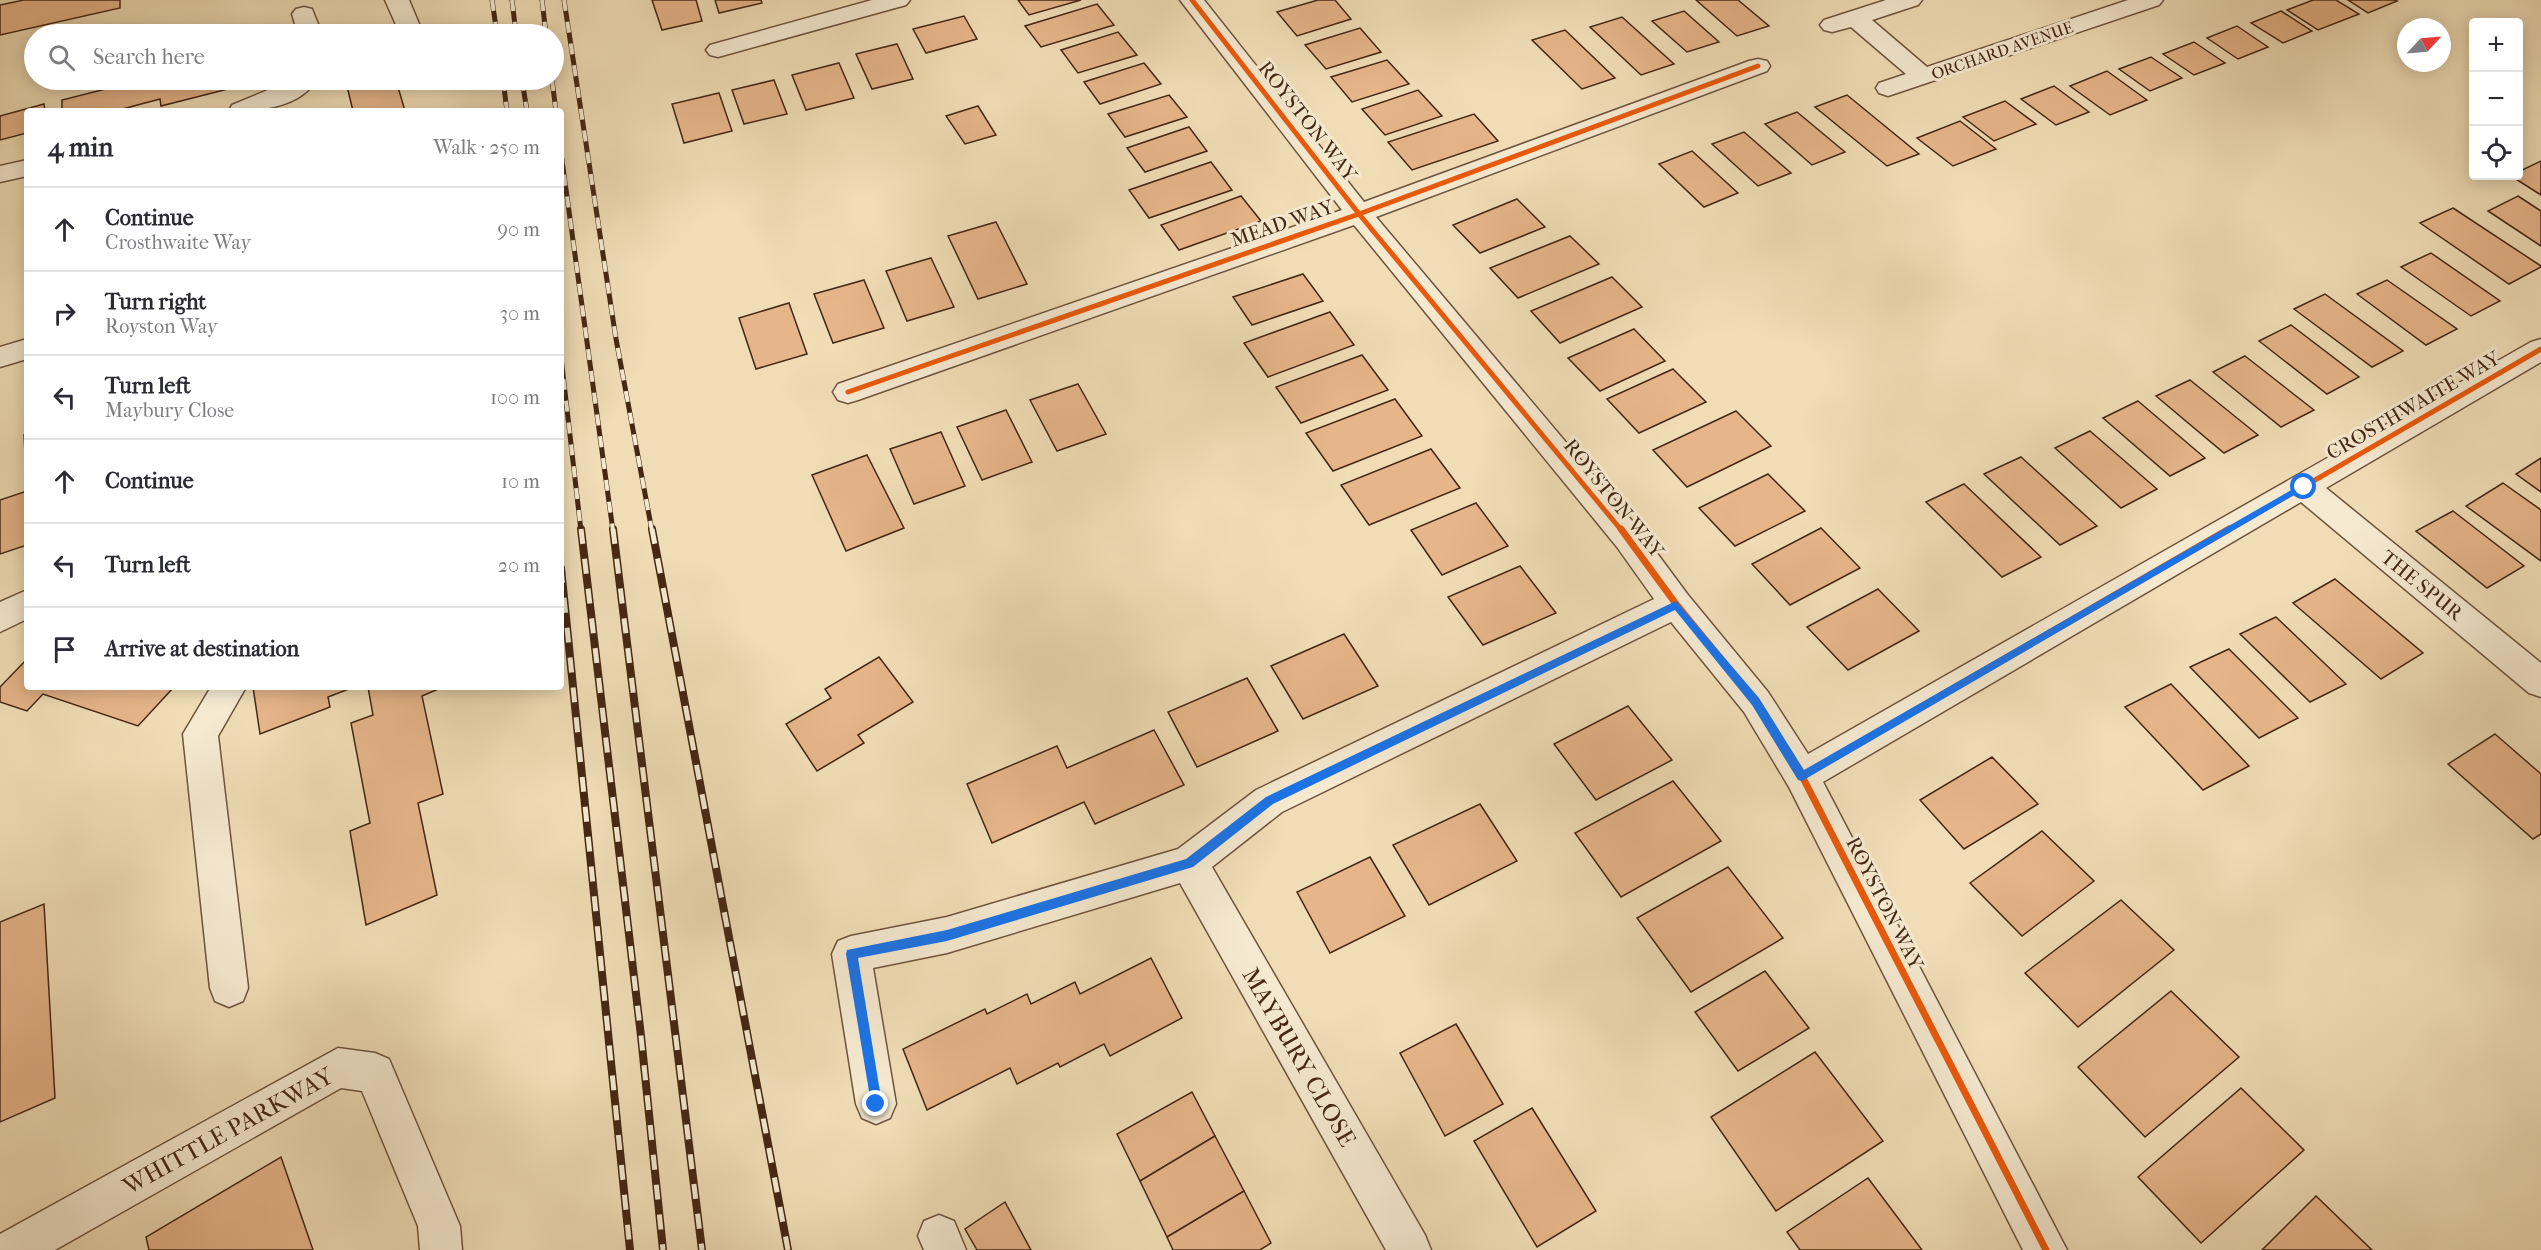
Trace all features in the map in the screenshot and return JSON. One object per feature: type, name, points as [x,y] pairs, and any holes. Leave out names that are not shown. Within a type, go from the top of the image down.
[{"type":"street","points":[[397,0],[407,24]]},
{"type":"street","points":[[718,50],[898,0]]},
{"type":"street","name":"ROYSTON WAY","points":[[1192,0],[1359,213],[1628,538],[1676,604],[1756,702],[1802,776],[2046,1250]]},
{"type":"street","points":[[1832,25],[1910,0]]},
{"type":"street","name":"ORCHARD AVENUE","points":[[1888,88],[2151,0]]},
{"type":"street","points":[[1855,18],[1923,76]]},
{"type":"street","name":"MEAD WAY","points":[[848,392],[1359,213],[1758,66]]},
{"type":"street","points":[[253,108],[294,90]]},
{"type":"street","points":[[0,174],[24,169]]},
{"type":"street","name":"CROSTHWAITE WAY","points":[[1802,776],[2541,349]]},
{"type":"street","points":[[0,357],[24,350]]},
{"type":"street","name":"THE SPUR","points":[[2304,487],[2541,683]]},
{"type":"street","points":[[876,1104],[851,954],[947,935],[1189,863],[1269,801],[1676,604]]},
{"type":"street","points":[[0,618],[24,605]]},
{"type":"street","points":[[227,690],[200,734],[229,988]]},
{"type":"street","name":"MAYBURY CLOSE","points":[[1189,863],[1410,1250]]},
{"type":"street","name":"WHITTLE PARKWAY","points":[[13,1250],[338,1068],[375,1073],[440,1226],[441,1250]]},
{"type":"building","points":[[24,0],[120,0],[120,8],[49,24],[24,24],[24,30],[0,35],[0,5]]},
{"type":"building","points":[[652,0],[696,0],[702,21],[662,30]]},
{"type":"building","points":[[715,0],[761,0],[762,3],[719,13]]},
{"type":"building","points":[[1018,0],[1081,0],[1029,15]]},
{"type":"building","points":[[1318,0],[1335,0],[1351,19],[1297,36],[1277,12]]},
{"type":"building","points":[[1696,0],[1738,0],[1769,26],[1737,36]]},
{"type":"building","points":[[2313,0],[2336,0],[2359,14],[2318,30],[2287,10]]},
{"type":"building","points":[[2348,0],[2394,0],[2397,1],[2368,13]]},
{"type":"building","points":[[1097,4],[1114,25],[1041,47],[1025,26]]},
{"type":"building","points":[[1684,11],[1719,42],[1687,52],[1652,21]]},
{"type":"building","points":[[2281,11],[2312,31],[2283,43],[2251,23]]},
{"type":"building","points":[[964,16],[977,39],[926,53],[913,29]]},
{"type":"building","points":[[1622,17],[1674,64],[1641,75],[1590,27]]},
{"type":"building","points":[[2237,26],[2268,47],[2238,59],[2207,38]]},
{"type":"building","points":[[1360,28],[1381,52],[1326,69],[1305,45]]},
{"type":"building","points":[[1565,30],[1615,78],[1582,89],[1532,40]]},
{"type":"building","points":[[1118,32],[1137,55],[1078,73],[1061,50]]},
{"type":"building","points":[[2194,42],[2225,63],[2194,75],[2163,54]]},
{"type":"building","points":[[897,44],[913,79],[872,89],[856,54]]},
{"type":"building","points":[[2151,57],[2182,78],[2150,91],[2119,69]]},
{"type":"building","points":[[1387,60],[1409,84],[1352,102],[1331,77]]},
{"type":"building","points":[[839,63],[854,98],[806,110],[792,75]]},
{"type":"building","points":[[1144,63],[1161,84],[1100,104],[1084,82]]},
{"type":"building","points":[[2107,71],[2147,100],[2110,115],[2070,86]]},
{"type":"building","points":[[774,80],[787,114],[744,124],[732,90]]},
{"type":"building","points":[[2054,86],[2089,112],[2056,125],[2021,99]]},
{"type":"building","points":[[102,90],[224,90],[161,106],[160,99],[126,108],[62,108],[62,100]]},
{"type":"building","points":[[348,90],[399,90],[404,108],[352,108]]},
{"type":"building","points":[[1418,90],[1442,116],[1385,135],[1362,109]]},
{"type":"building","points":[[719,93],[732,131],[684,143],[672,104]]},
{"type":"building","points":[[1169,95],[1187,117],[1125,137],[1108,114]]},
{"type":"building","points":[[1847,95],[1919,154],[1887,166],[1815,107]]},
{"type":"building","points":[[2005,101],[2036,124],[1994,141],[1963,117]]},
{"type":"building","points":[[44,104],[45,108],[29,108]]},
{"type":"building","points":[[978,106],[996,135],[965,144],[946,116]]},
{"type":"building","points":[[24,109],[24,134],[0,140],[0,116]]},
{"type":"building","points":[[1797,112],[1845,152],[1812,165],[1765,124]]},
{"type":"building","points":[[1474,114],[1498,141],[1412,170],[1388,142]]},
{"type":"building","points":[[1960,121],[1996,149],[1953,166],[1917,138]]},
{"type":"building","points":[[1189,127],[1207,151],[1145,172],[1127,148]]},
{"type":"building","points":[[1744,132],[1791,173],[1758,186],[1712,144]]},
{"type":"building","points":[[1692,151],[1738,193],[1704,207],[1659,164]]},
{"type":"building","points":[[2541,161],[2541,195],[2517,180],[2523,180],[2523,170]]},
{"type":"building","points":[[1211,162],[1232,190],[1149,218],[1129,190]]},
{"type":"building","points":[[1241,196],[1261,221],[1179,250],[1161,225]]},
{"type":"building","points":[[2518,196],[2541,211],[2541,246],[2488,211]]},
{"type":"building","points":[[1517,199],[1545,227],[1480,253],[1453,225]]},
{"type":"building","points":[[2453,208],[2541,267],[2509,284],[2420,223]]},
{"type":"building","points":[[996,222],[1027,284],[978,299],[948,236]]},
{"type":"building","points":[[1570,236],[1599,264],[1518,298],[1490,268]]},
{"type":"building","points":[[2431,253],[2500,301],[2471,316],[2401,267]]},
{"type":"building","points":[[931,258],[954,307],[907,321],[886,271]]},
{"type":"building","points":[[1303,274],[1323,301],[1252,325],[1233,297]]},
{"type":"building","points":[[1612,277],[1642,307],[1560,343],[1531,311]]},
{"type":"building","points":[[864,280],[884,328],[833,343],[814,294]]},
{"type":"building","points":[[2387,280],[2457,329],[2426,345],[2357,294]]},
{"type":"building","points":[[2325,294],[2403,351],[2372,367],[2294,309]]},
{"type":"building","points":[[789,303],[807,354],[756,369],[739,318]]},
{"type":"building","points":[[1330,312],[1354,345],[1268,377],[1244,343]]},
{"type":"building","points":[[2291,325],[2359,377],[2327,394],[2259,341]]},
{"type":"building","points":[[1634,329],[1665,361],[1600,391],[1568,358]]},
{"type":"building","points":[[1362,355],[1388,390],[1301,423],[1276,387]]},
{"type":"building","points":[[2245,356],[2314,410],[2281,427],[2213,372]]},
{"type":"building","points":[[1673,369],[1706,402],[1639,433],[1607,399]]},
{"type":"building","points":[[2190,380],[2258,435],[2224,453],[2156,396]]},
{"type":"building","points":[[1078,384],[1106,434],[1057,451],[1030,400]]},
{"type":"building","points":[[1395,399],[1422,436],[1333,471],[1306,433]]},
{"type":"building","points":[[2138,401],[2205,458],[2170,476],[2103,418]]},
{"type":"building","points":[[1006,410],[1032,462],[982,480],[957,427]]},
{"type":"building","points":[[1736,411],[1771,446],[1687,487],[1653,450]]},
{"type":"building","points":[[2090,431],[2157,489],[2121,508],[2055,448]]},
{"type":"building","points":[[941,432],[965,486],[914,504],[890,449]]},
{"type":"building","points":[[1431,449],[1460,488],[1369,525],[1341,485]]},
{"type":"building","points":[[867,455],[904,528],[846,551],[812,475]]},
{"type":"building","points":[[2021,457],[2097,526],[2060,545],[1984,474]]},
{"type":"building","points":[[2541,458],[2541,492],[2516,474]]},
{"type":"building","points":[[1768,474],[1805,511],[1735,546],[1699,508]]},
{"type":"building","points":[[2503,483],[2541,510],[2541,561],[2466,506]]},
{"type":"building","points":[[1964,484],[2041,557],[2002,577],[1926,502]]},
{"type":"building","points":[[24,492],[24,546],[0,554],[0,500]]},
{"type":"building","points":[[1476,503],[1508,546],[1442,575],[1411,530]]},
{"type":"building","points":[[2453,511],[2524,566],[2487,588],[2416,531]]},
{"type":"building","points":[[1821,528],[1860,568],[1790,605],[1752,564]]},
{"type":"building","points":[[1520,566],[1556,613],[1483,645],[1448,597]]},
{"type":"building","points":[[2335,579],[2423,653],[2381,679],[2293,603]]},
{"type":"building","points":[[1878,589],[1919,631],[1848,670],[1807,627]]},
{"type":"building","points":[[2276,617],[2346,684],[2310,702],[2240,634]]},
{"type":"building","points":[[1344,634],[1378,686],[1303,719],[1271,666]]},
{"type":"building","points":[[2229,649],[2298,718],[2259,738],[2190,667]]},
{"type":"building","points":[[879,657],[913,702],[858,735],[864,743],[817,771],[786,724],[831,698],[825,689]]},
{"type":"building","points":[[24,662],[24,690],[171,690],[138,726],[43,694],[27,711],[0,702],[0,687]]},
{"type":"building","points":[[1247,678],[1278,731],[1197,767],[1168,712]]},
{"type":"building","points":[[2171,684],[2249,766],[2203,790],[2125,707]]},
{"type":"building","points":[[253,690],[346,690],[328,697],[330,707],[260,734]]},
{"type":"building","points":[[369,690],[436,690],[422,696],[443,794],[418,803],[437,895],[366,925],[350,831],[370,823],[351,723],[373,715]]},
{"type":"building","points":[[1628,706],[1672,760],[1596,800],[1554,744]]},
{"type":"building","points":[[1154,730],[1184,785],[1095,824],[1084,802],[992,843],[967,784],[1057,746],[1067,768]]},
{"type":"building","points":[[2495,734],[2541,774],[2541,834],[2533,839],[2448,764]]},
{"type":"building","points":[[1992,757],[2038,804],[1964,849],[1920,800]]},
{"type":"building","points":[[1673,781],[1721,841],[1621,897],[1575,833]]},
{"type":"building","points":[[1480,804],[1517,861],[1429,905],[1393,845]]},
{"type":"building","points":[[2042,831],[2094,881],[2022,936],[1970,883]]},
{"type":"building","points":[[1370,857],[1405,916],[1330,953],[1297,892]]},
{"type":"building","points":[[1728,867],[1783,938],[1691,992],[1637,918]]},
{"type":"building","points":[[2121,900],[2174,950],[2078,1027],[2025,973]]},
{"type":"building","points":[[44,904],[55,1098],[0,1122],[0,922]]},
{"type":"building","points":[[1151,958],[1182,1018],[1110,1056],[1104,1044],[1060,1067],[1058,1063],[1017,1084],[1010,1068],[927,1110],[903,1049],[985,1009],[987,1014],[1027,994],[1031,1004],[1075,982],[1080,994]]},
{"type":"building","points":[[1765,971],[1809,1028],[1738,1071],[1695,1012]]},
{"type":"building","points":[[2171,991],[2239,1057],[2145,1137],[2078,1067]]},
{"type":"building","points":[[1456,1024],[1503,1104],[1445,1136],[1400,1053]]},
{"type":"building","points":[[1815,1052],[1883,1141],[1776,1211],[1711,1117]]},
{"type":"building","points":[[2241,1088],[2304,1150],[2201,1243],[2138,1177]]},
{"type":"building","points":[[1192,1092],[1215,1136],[1140,1181],[1117,1134]]},
{"type":"building","points":[[1532,1108],[1596,1211],[1537,1247],[1474,1141]]},
{"type":"building","points":[[1215,1136],[1244,1191],[1167,1237],[1140,1181]]},
{"type":"building","points":[[281,1157],[313,1250],[149,1250],[146,1237]]},
{"type":"building","points":[[1868,1178],[1922,1250],[1800,1250],[1787,1232]]},
{"type":"building","points":[[1244,1191],[1271,1243],[1260,1250],[1173,1250],[1167,1237]]},
{"type":"building","points":[[2316,1196],[2372,1250],[2262,1250]]},
{"type":"building","points":[[1005,1202],[1031,1250],[977,1250],[965,1229]]},
{"type":"railway","points":[[492,0],[496,24]]},
{"type":"railway","points":[[512,0],[515,24]]},
{"type":"railway","points":[[542,0],[545,24]]},
{"type":"railway","points":[[564,0],[616,339],[652,531]]},
{"type":"railway","points":[[504,90],[507,108]]},
{"type":"railway","points":[[524,90],[527,108]]},
{"type":"railway","points":[[553,90],[556,108]]},
{"type":"railway","points":[[564,175],[613,531]]},
{"type":"railway","points":[[564,383],[581,531]]},
{"type":"railway","points":[[581,529],[641,1036],[663,1250]]},
{"type":"railway","points":[[613,529],[702,1250]]},
{"type":"railway","points":[[652,529],[788,1250]]},
{"type":"railway","points":[[564,598],[630,1250]]},
{"type":"cycle path","points":[[1192,0],[1359,214],[1628,538],[1676,604],[1756,702],[1802,776],[2046,1250]]},
{"type":"cycle path","points":[[848,392],[1359,214],[1758,66]]},
{"type":"cycle path","points":[[1802,776],[2541,349]]},
{"type":"route","points":[[876,1104],[851,954],[947,935],[1189,863],[1269,801],[1676,604],[1756,702],[1802,776],[2304,487]]}]
